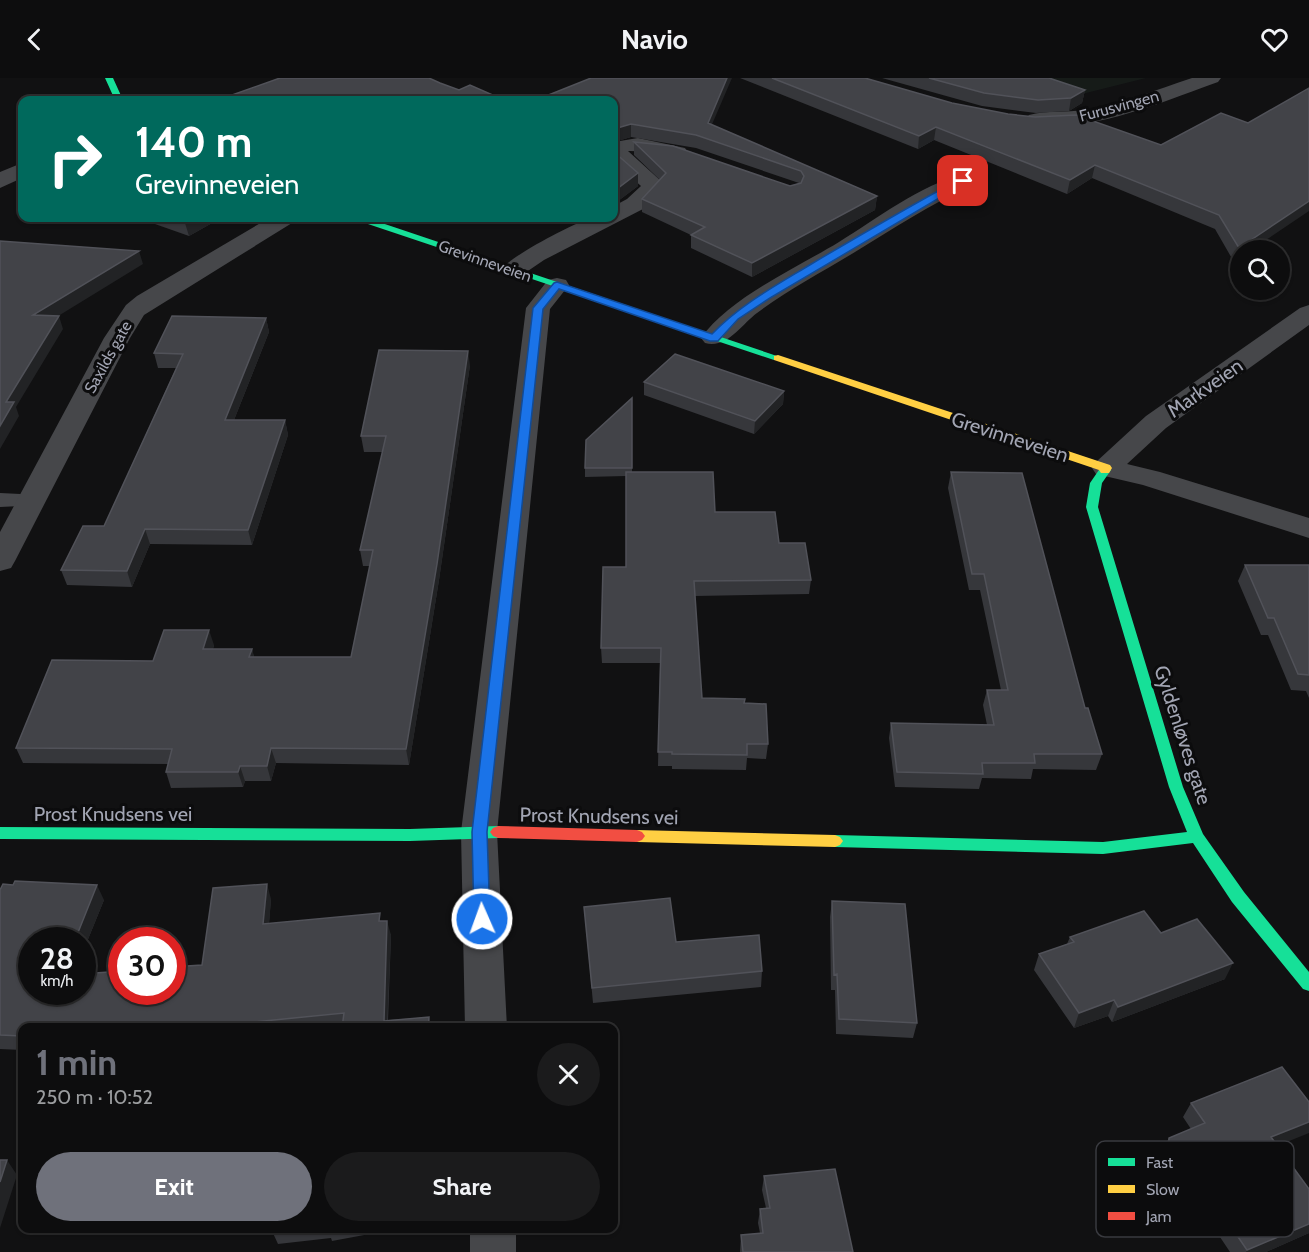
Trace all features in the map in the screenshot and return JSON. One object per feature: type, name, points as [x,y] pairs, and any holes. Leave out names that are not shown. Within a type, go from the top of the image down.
[{"type":"main road","points":[[109,78],[117,96]]},
{"type":"main road","name":"Grevinneveien","points":[[371,222],[1106,468]]},
{"type":"main road","name":"Gyldenløves gate","points":[[1106,468],[1096,483],[1092,507],[1176,787],[1197,837],[1238,897],[1309,984]]},
{"type":"main road","name":"Prost Knudsens vei","points":[[0,833],[410,835],[479,832],[1103,848],[1197,837]]},
{"type":"street","name":"Furusvingen","points":[[1015,118],[1060,121],[1095,114],[1211,78]]},
{"type":"street","points":[[618,147],[640,145],[694,157]]},
{"type":"street","points":[[618,154],[643,174],[653,186],[635,204],[618,213]]},
{"type":"street","points":[[0,182],[18,172]]},
{"type":"street","points":[[714,338],[735,316],[767,295],[911,209],[963,181]]},
{"type":"street","name":"Saxilds gate","points":[[0,561],[117,338],[135,310],[146,301],[277,222]]},
{"type":"street","points":[[513,270],[536,255],[600,222]]},
{"type":"street","points":[[486,1023],[479,832],[538,308],[557,285]]},
{"type":"street","name":"Markveien","points":[[1106,468],[1156,422],[1309,313]]},
{"type":"street","name":"Grevinneveien","points":[[1106,468],[1150,478],[1309,528]]},
{"type":"street","points":[[493,1233],[493,1252]]},
{"type":"lane","points":[[0,500],[33,500]]},
{"type":"shaded area","points":[[1009,78],[1146,78],[1074,96]]},
{"type":"building","points":[[280,78],[429,78],[459,90],[470,85],[495,96],[229,96]]},
{"type":"building","points":[[591,78],[727,78],[708,123],[877,196],[752,263],[691,235],[705,227],[642,199],[666,173],[634,142],[673,146],[790,186],[801,183],[804,176],[801,171],[696,135],[631,124],[618,128],[618,96],[546,96]]},
{"type":"building","points":[[772,78],[865,78],[952,103],[1008,114],[1035,117],[1076,115],[1161,145],[1221,113],[1248,123],[1309,88],[1309,201],[1251,240],[1234,240],[1219,215],[1095,165],[1070,180],[936,127],[919,136]]},
{"type":"building","points":[[929,78],[1049,78],[1085,90],[1071,98],[1038,100],[984,93]]},
{"type":"building","points":[[618,156],[638,173],[618,188]]},
{"type":"building","points":[[0,241],[139,251],[33,315],[59,316],[6,402],[14,402],[0,426]]},
{"type":"building","points":[[172,316],[266,318],[225,420],[285,420],[248,530],[145,529],[127,571],[61,570],[83,526],[104,526],[183,354],[154,353]]},
{"type":"building","points":[[379,350],[468,351],[437,564],[406,749],[271,748],[267,766],[240,766],[238,772],[166,772],[172,749],[16,748],[52,660],[153,661],[164,630],[209,630],[203,649],[252,649],[249,657],[351,657],[373,550],[360,550],[386,436],[361,436]]},
{"type":"building","points":[[675,354],[784,391],[755,421],[644,382]]},
{"type":"building","points":[[632,398],[632,468],[585,468],[586,440]]},
{"type":"building","points":[[626,472],[713,472],[715,512],[775,512],[779,543],[805,543],[811,580],[694,581],[702,698],[745,699],[744,703],[766,704],[768,744],[747,744],[747,755],[658,752],[661,648],[601,648],[603,567],[626,567]]},
{"type":"building","points":[[951,472],[1022,473],[1085,708],[1088,708],[1102,754],[1034,754],[1035,763],[982,763],[983,774],[897,772],[891,723],[994,725],[987,690],[1008,690],[984,574],[972,574]]},
{"type":"building","points":[[1245,565],[1309,565],[1309,675],[1298,674],[1274,618],[1268,618]]},
{"type":"building","points":[[15,881],[97,885],[80,927],[18,927],[18,1005],[96,1005],[96,973],[108,972],[108,1005],[186,1005],[186,966],[202,965],[213,888],[267,884],[263,924],[380,913],[379,921],[387,921],[384,1021],[429,1017],[428,1023],[343,1023],[344,1013],[243,1023],[18,1023],[18,1036],[0,1035],[0,890],[3,884],[13,885]]},
{"type":"building","points":[[670,898],[676,942],[759,935],[762,971],[592,988],[584,907]]},
{"type":"building","points":[[832,901],[905,904],[917,1023],[839,1019],[837,974],[834,975]]},
{"type":"building","points":[[1144,911],[1161,933],[1197,919],[1233,963],[1118,1007],[1114,1000],[1079,1013],[1039,954],[1074,942],[1070,937]]},
{"type":"building","points":[[1282,1067],[1309,1102],[1309,1122],[1271,1137],[1274,1141],[1169,1141],[1169,1138],[1205,1123],[1191,1103]]},
{"type":"building","points":[[0,1160],[7,1160],[0,1182]]},
{"type":"building","points":[[1294,1168],[1309,1189],[1309,1224],[1294,1230]]},
{"type":"building","points":[[835,1169],[853,1252],[743,1252],[741,1235],[763,1233],[760,1209],[770,1208],[764,1176]]},
{"type":"building","points":[[1238,1237],[1278,1237],[1247,1250]]},
{"type":"traffic: fast","points":[[109,78],[117,96]]},
{"type":"traffic: fast","points":[[371,222],[778,358]]},
{"type":"traffic: fast","points":[[1105,470],[1096,483],[1092,507],[1176,787],[1197,837],[1238,897],[1309,984]]},
{"type":"traffic: fast","points":[[0,833],[410,835],[498,832]]},
{"type":"traffic: fast","points":[[835,841],[1103,848],[1197,837]]},
{"type":"traffic: slow","points":[[778,358],[1106,468],[1105,470]]},
{"type":"traffic: slow","points":[[637,836],[835,841]]},
{"type":"traffic: jam","points":[[498,832],[637,836]]},
{"type":"route","points":[[482,919],[479,832],[538,308],[557,285],[714,338],[735,316],[767,295],[899,216],[963,181]]}]
